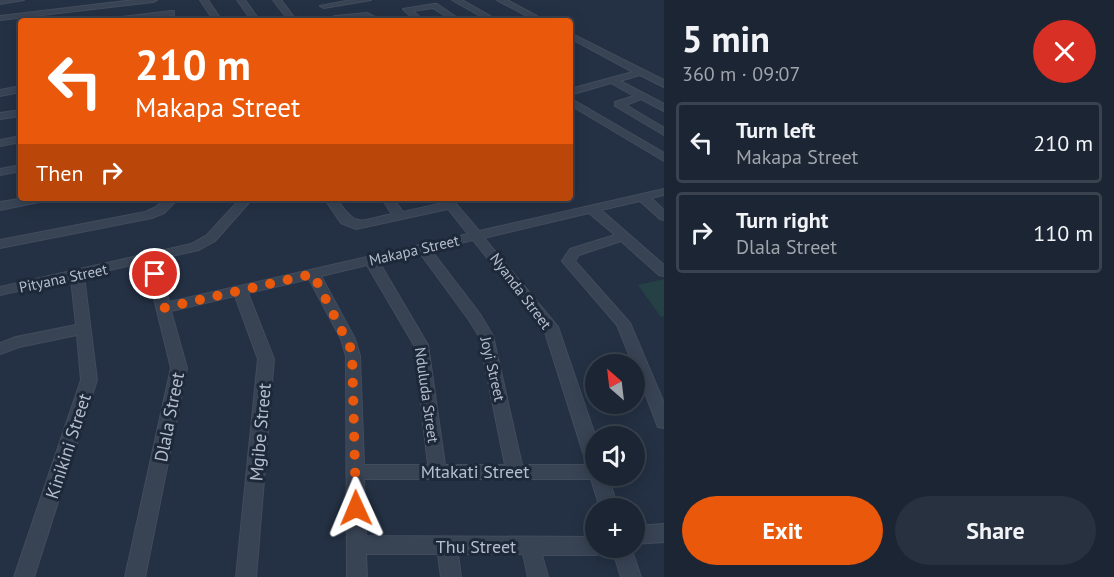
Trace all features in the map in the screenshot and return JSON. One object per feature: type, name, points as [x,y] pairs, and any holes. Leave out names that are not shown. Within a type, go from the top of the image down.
[{"type":"street","points":[[0,2],[20,0]]},
{"type":"street","points":[[0,18],[32,18],[153,0]]},
{"type":"street","points":[[204,0],[216,18]]},
{"type":"street","points":[[241,0],[254,18]]},
{"type":"street","points":[[277,0],[291,18]]},
{"type":"street","points":[[318,0],[335,18]]},
{"type":"street","points":[[324,6],[367,0]]},
{"type":"street","points":[[458,0],[490,18]]},
{"type":"street","points":[[501,0],[536,18]]},
{"type":"street","points":[[417,18],[407,9],[436,6],[454,18]]},
{"type":"street","points":[[122,18],[169,10],[173,18]]},
{"type":"street","points":[[349,18],[367,15],[373,18]]},
{"type":"street","points":[[573,37],[664,84]]},
{"type":"street","points":[[573,91],[642,72]]},
{"type":"street","points":[[612,80],[664,108]]},
{"type":"street","points":[[0,93],[18,90]]},
{"type":"street","points":[[642,96],[617,103],[664,132]]},
{"type":"street","points":[[573,103],[664,158]]},
{"type":"street","points":[[0,116],[18,113]]},
{"type":"street","points":[[0,143],[18,140]]},
{"type":"street","points":[[0,172],[18,169]]},
{"type":"street","name":"Makapa Street","points":[[164,308],[664,192]]},
{"type":"street","points":[[644,198],[664,216]]},
{"type":"street","points":[[0,206],[28,201]]},
{"type":"street","points":[[0,244],[148,215],[160,210],[170,201]]},
{"type":"street","name":"Pityana Street","points":[[0,291],[150,259],[204,244],[244,201]]},
{"type":"street","points":[[332,201],[345,220],[352,225],[400,216],[448,201]]},
{"type":"street","points":[[389,201],[400,216]]},
{"type":"street","name":"Nyanda Street","points":[[448,201],[479,235],[552,327],[585,430]]},
{"type":"street","points":[[592,209],[664,272]]},
{"type":"street","points":[[622,237],[574,252],[568,261],[623,323],[659,400],[664,422]]},
{"type":"street","name":"Joyi Street","points":[[423,248],[475,317],[486,336],[515,472]]},
{"type":"street","name":"Dlala Street","points":[[135,577],[179,375],[177,358],[150,259]]},
{"type":"street","name":"Nduluda Street","points":[[371,260],[421,345],[437,471]]},
{"type":"street","points":[[313,274],[352,351],[357,577]]},
{"type":"street","name":"Kinikini Street","points":[[24,577],[87,392],[90,371],[77,275]]},
{"type":"street","name":"Mgibe Street","points":[[240,291],[266,359],[246,577]]},
{"type":"street","points":[[0,349],[16,342],[84,328]]},
{"type":"street","name":"Mtakati Street","points":[[355,472],[585,472]]},
{"type":"street","points":[[645,534],[664,532]]},
{"type":"street","name":"Thu Street","points":[[357,544],[447,547],[585,546]]},
{"type":"street","points":[[447,547],[451,577]]},
{"type":"street","points":[[531,547],[538,577]]},
{"type":"street","points":[[625,558],[631,577]]},
{"type":"green space","points":[[664,279],[664,316],[661,317],[638,285]]},
{"type":"route","points":[[155,274],[164,308],[313,274],[345,333],[353,356],[356,508]]}]
